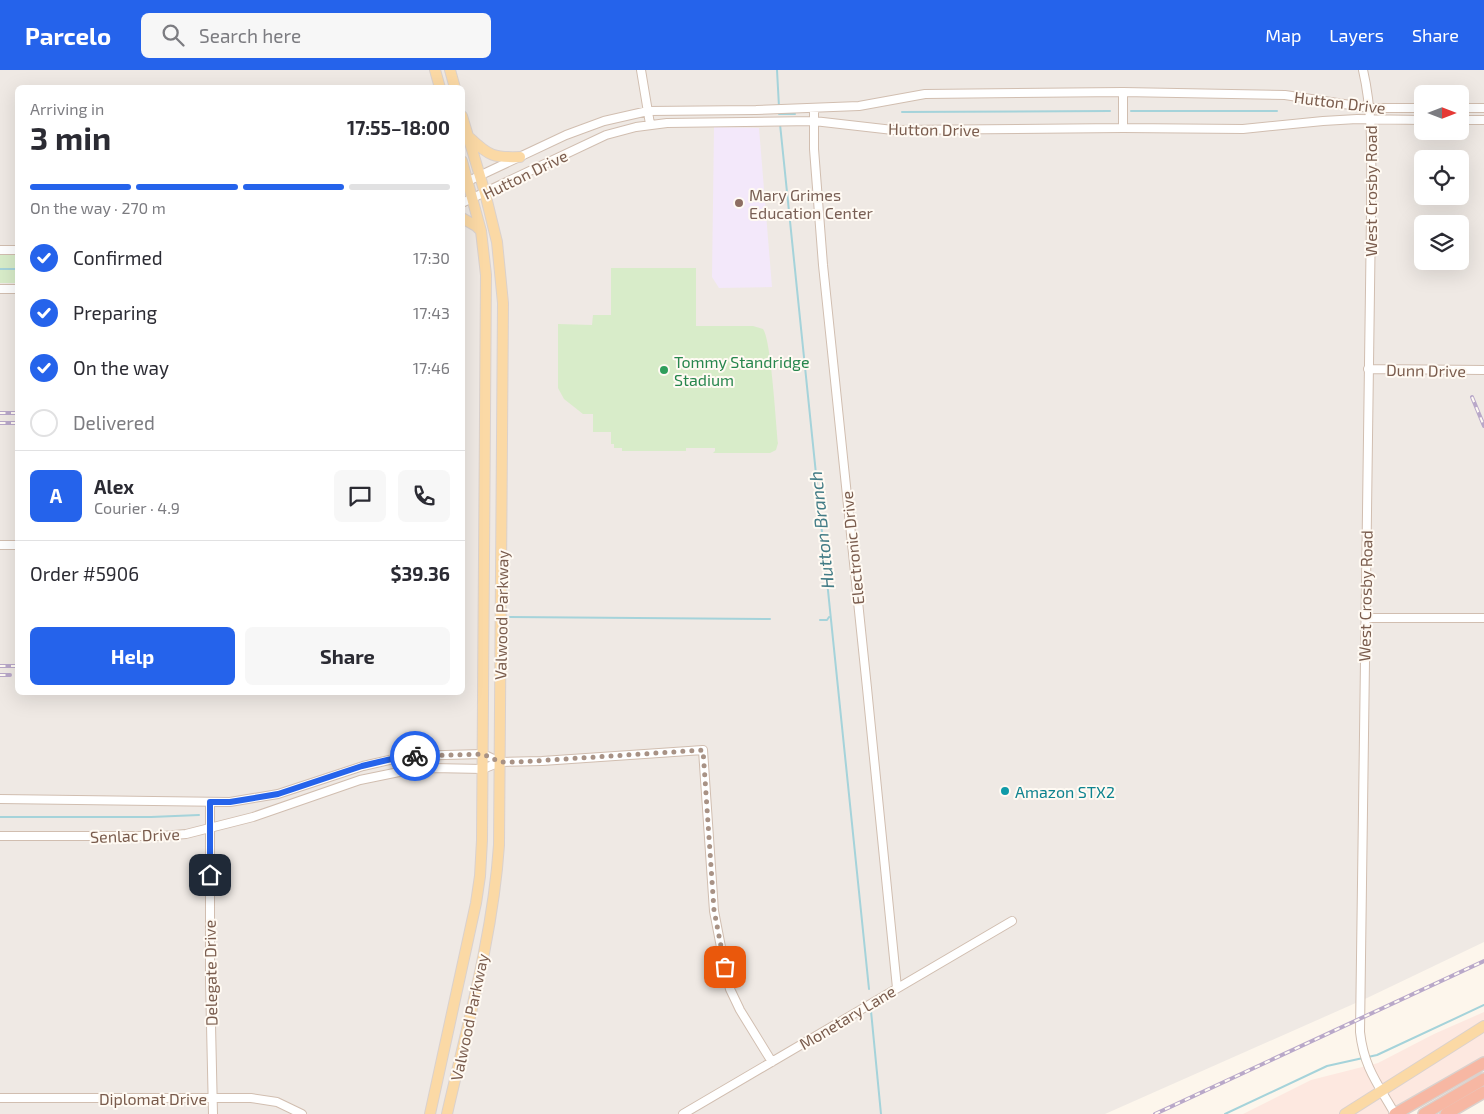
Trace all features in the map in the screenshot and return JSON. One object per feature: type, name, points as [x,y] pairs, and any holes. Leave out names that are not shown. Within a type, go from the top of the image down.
[{"type":"highway","points":[[1395,1114],[1484,1063]]},
{"type":"highway","points":[[1429,1112],[1484,1079]]},
{"type":"highway","points":[[1446,1114],[1484,1092]]},
{"type":"main road","points":[[435,70],[439,85]]},
{"type":"main road","points":[[450,70],[453,85]]},
{"type":"main road","name":"Valwood Parkway","points":[[447,1114],[481,963],[496,878],[499,845],[503,405],[502,276],[497,242],[485,193],[465,126]]},
{"type":"main road","points":[[468,137],[492,156],[505,158],[520,157]]},
{"type":"main road","name":"Valwood Parkway","points":[[430,1114],[476,903],[480,876],[485,604],[486,275],[481,231],[473,199],[466,183]]},
{"type":"main road","points":[[465,220],[481,231]]},
{"type":"main road","points":[[486,406],[503,405]]},
{"type":"main road","points":[[485,604],[501,604]]},
{"type":"main road","points":[[480,876],[496,878]]},
{"type":"main road","points":[[452,1014],[469,1018]]},
{"type":"main road","points":[[1345,1114],[1484,1026]]},
{"type":"street","points":[[641,70],[650,124]]},
{"type":"street","name":"West Crosby Road","points":[[1363,70],[1371,119],[1360,1018],[1362,1048],[1368,1068],[1395,1114]]},
{"type":"street","points":[[1123,92],[1123,128]]},
{"type":"street","name":"Hutton Drive","points":[[466,183],[566,135],[604,121],[648,111],[801,109],[859,106],[926,94],[1123,92],[1285,95],[1370,108],[1414,108]]},
{"type":"street","name":"Electronic Drive","points":[[814,108],[814,149],[823,264],[868,688],[897,988]]},
{"type":"street","points":[[1469,108],[1484,108]]},
{"type":"street","name":"Hutton Drive","points":[[465,202],[606,135],[650,124],[801,120],[893,130],[1123,128],[1243,130],[1323,121],[1414,120]]},
{"type":"street","points":[[1469,120],[1484,120]]},
{"type":"street","points":[[0,250],[15,250]]},
{"type":"street","points":[[0,289],[15,289]]},
{"type":"street","name":"Dunn Drive","points":[[1368,369],[1484,370]]},
{"type":"street","points":[[0,545],[15,545]]},
{"type":"street","points":[[1365,618],[1484,618]]},
{"type":"street","name":"Senlac Drive","points":[[0,836],[162,836],[186,834],[253,817],[360,780],[398,772],[432,768],[483,769],[500,762],[534,762],[703,750],[714,910],[726,973],[730,988],[740,1010],[772,1062]]},
{"type":"street","name":"Senlac Drive","points":[[0,798],[230,802],[278,794],[356,768],[407,756],[483,754],[500,762]]},
{"type":"street","points":[[356,768],[360,780]]},
{"type":"street","name":"Delegate Drive","points":[[210,802],[210,980],[213,1114]]},
{"type":"street","name":"Monetary Lane","points":[[683,1114],[1012,921]]},
{"type":"street","name":"Diplomat Drive","points":[[0,1098],[213,1097],[267,1100],[285,1105],[302,1114]]},
{"type":"shaded area","points":[[0,70],[1484,70],[1484,942],[1367,998],[1105,1114],[0,1114]]},
{"type":"shaded area","name":"Mary Grimes Education Center","points":[[714,127],[759,128],[772,287],[719,288],[712,277]]},
{"type":"shaded area","points":[[1484,1012],[1484,1066],[1401,1114],[1243,1114],[1311,1080],[1378,1063],[1434,1034]]},
{"type":"green space","points":[[0,253],[15,253],[15,283],[0,283]]},
{"type":"green space","name":"Tommy Standridge Stadium","points":[[611,268],[696,268],[696,326],[753,326],[763,329],[766,336],[773,383],[778,443],[776,450],[770,453],[713,453],[715,448],[686,448],[686,451],[622,451],[622,448],[614,448],[614,444],[611,444],[611,432],[593,432],[593,414],[583,414],[564,399],[558,388],[558,324],[592,325],[593,315],[611,315]]},
{"type":"waterway","name":"Hutton Branch","points":[[777,70],[779,107]]},
{"type":"waterway","points":[[902,112],[1110,111]]},
{"type":"waterway","points":[[1131,111],[1277,111]]},
{"type":"waterway","points":[[779,114],[795,114]]},
{"type":"waterway","name":"Hutton Branch","points":[[780,124],[869,989]]},
{"type":"waterway","points":[[0,269],[15,269]]},
{"type":"waterway","points":[[510,617],[770,619]]},
{"type":"waterway","points":[[820,620],[827,620],[829,617]]},
{"type":"waterway","points":[[0,817],[151,817],[199,815]]},
{"type":"waterway","points":[[1368,1057],[1377,1055],[1484,1005]]},
{"type":"waterway","points":[[871,1011],[881,1114]]},
{"type":"waterway","points":[[1225,1114],[1327,1066],[1363,1058]]},
{"type":"railway","points":[[1472,397],[1484,426]]},
{"type":"railway","points":[[0,413],[15,413]]},
{"type":"railway","points":[[0,423],[15,423]]},
{"type":"railway","points":[[0,666],[15,666]]},
{"type":"railway","points":[[0,675],[10,675]]},
{"type":"railway","points":[[1155,1114],[1484,961]]},
{"type":"way so far","points":[[415,756],[483,754],[500,762],[519,762],[651,755],[703,750],[714,910],[725,967]]},
{"type":"place","name":"Mary Grimes Education Center","points":[[739,203]]},
{"type":"place","name":"Tommy Standridge Stadium","points":[[664,370]]},
{"type":"place","name":"Amazon STX2","points":[[1005,791]]},
{"type":"route","points":[[210,875],[210,802],[230,802],[278,794],[362,766],[396,758],[415,756]]}]
